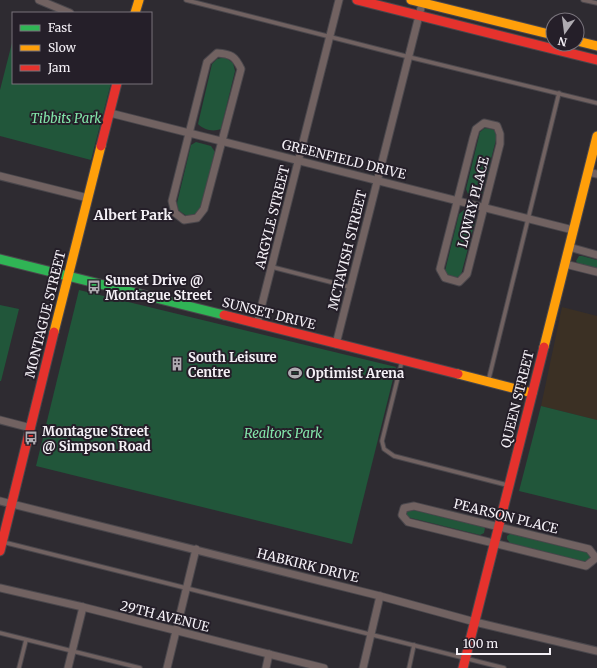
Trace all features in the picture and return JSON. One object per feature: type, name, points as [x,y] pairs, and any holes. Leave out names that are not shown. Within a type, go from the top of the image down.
[{"type":"street","points":[[39,0],[68,12]]},
{"type":"street","points":[[135,12],[139,0]]},
{"type":"street","name":"ARGYLE STREET","points":[[257,324],[339,0]]},
{"type":"street","points":[[357,0],[597,60]]},
{"type":"street","points":[[411,0],[545,33]]},
{"type":"street","name":"MCTAVISH STREET","points":[[336,344],[423,2]]},
{"type":"street","points":[[585,43],[597,46]]},
{"type":"street","points":[[217,53],[227,54],[236,58],[241,69],[204,208],[197,218],[184,220],[175,213],[172,201],[189,133],[207,62],[217,53]]},
{"type":"street","name":"MONTAGUE STREET","points":[[1,544],[117,84]]},
{"type":"street","name":"GREENFIELD DRIVE","points":[[110,113],[222,140],[573,230]]},
{"type":"street","name":"LOWRY PLACE","points":[[484,123],[497,126],[500,134],[500,144],[483,207],[467,274],[459,282],[445,278],[440,269],[457,200],[476,129],[484,123]]},
{"type":"street","name":"QUEEN STREET","points":[[463,668],[573,230],[593,173],[597,136]]},
{"type":"street","points":[[0,176],[88,198]]},
{"type":"street","points":[[569,247],[597,255]]},
{"type":"street","name":"SUNSET DRIVE","points":[[0,260],[532,393]]},
{"type":"street","points":[[565,264],[597,272]]},
{"type":"street","points":[[0,420],[31,428]]},
{"type":"street","name":"HABKIRK DRIVE","points":[[0,500],[380,596],[475,622],[597,651]]},
{"type":"street","name":"PEARSON PLACE","points":[[414,506],[498,527],[589,549],[596,558],[586,566],[494,542],[408,522],[402,515],[404,508],[414,506]]},
{"type":"street","points":[[167,668],[196,549]]},
{"type":"street","name":"29TH AVENUE","points":[[0,588],[83,607],[175,632],[324,668]]},
{"type":"street","points":[[363,668],[380,596]]},
{"type":"street","points":[[68,668],[83,607]]},
{"type":"street","points":[[266,668],[269,654]]},
{"type":"lane","points":[[186,0],[597,103]]},
{"type":"lane","points":[[583,0],[597,4]]},
{"type":"lane","points":[[488,382],[559,93]]},
{"type":"lane","points":[[272,267],[350,287]]},
{"type":"lane","points":[[402,360],[382,441],[384,449],[394,456],[508,485]]},
{"type":"lane","points":[[1,544],[504,668]]},
{"type":"lane","points":[[0,633],[140,668]]},
{"type":"lane","points":[[19,668],[26,640]]},
{"type":"lane","points":[[409,668],[414,645]]},
{"type":"lane","points":[[118,668],[120,663]]},
{"type":"shaded area","points":[[562,307],[597,316],[597,420],[541,406]]},
{"type":"green space","name":"Tibbits Park","points":[[12,43],[12,84],[111,84],[91,160],[0,136],[0,90]]},
{"type":"green space","points":[[225,57],[233,63],[235,71],[221,129],[209,130],[198,124],[212,64],[217,59]]},
{"type":"green space","points":[[485,128],[495,130],[497,136],[482,194],[478,197],[468,194],[466,189],[480,132]]},
{"type":"green space","points":[[196,142],[211,146],[215,152],[201,208],[195,215],[187,216],[178,210],[177,203],[191,145]]},
{"type":"green space","points":[[464,210],[474,212],[476,218],[461,275],[457,278],[447,276],[445,271],[459,214]]},
{"type":"green space","points":[[579,256],[597,260],[597,270],[579,265],[576,261]]},
{"type":"green space","name":"Realtors Park","points":[[79,290],[396,367],[352,544],[36,466]]},
{"type":"green space","points":[[0,305],[19,309],[1,381],[0,381]]},
{"type":"green space","points":[[541,406],[597,420],[597,510],[519,491]]},
{"type":"green space","points":[[409,508],[482,526],[485,528],[484,533],[480,535],[407,517],[406,511]]},
{"type":"green space","points":[[511,533],[588,552],[591,557],[590,560],[585,562],[510,543],[507,536]]},
{"type":"traffic: fast","points":[[0,259],[224,315]]},
{"type":"traffic: slow","points":[[135,12],[139,0]]},
{"type":"traffic: slow","points":[[411,0],[545,33]]},
{"type":"traffic: slow","points":[[585,43],[597,46]]},
{"type":"traffic: slow","points":[[544,347],[597,136]]},
{"type":"traffic: slow","points":[[54,332],[101,146]]},
{"type":"traffic: slow","points":[[458,374],[532,393]]},
{"type":"traffic: jam","points":[[357,0],[597,60]]},
{"type":"traffic: jam","points":[[101,146],[117,84]]},
{"type":"traffic: jam","points":[[224,315],[458,374]]},
{"type":"traffic: jam","points":[[0,551],[54,332]]},
{"type":"traffic: jam","points":[[463,668],[544,347]]},
{"type":"place","name":"Sunset Drive @ Montague Street","points":[[94,287]]},
{"type":"place","name":"South Leisure Centre","points":[[177,364]]},
{"type":"place","name":"Optimist Arena","points":[[295,373]]},
{"type":"place","name":"Montague Street @ Simpson Road","points":[[31,438]]},
{"type":"district","name":"Albert Park","points":[[133,215]]}]
